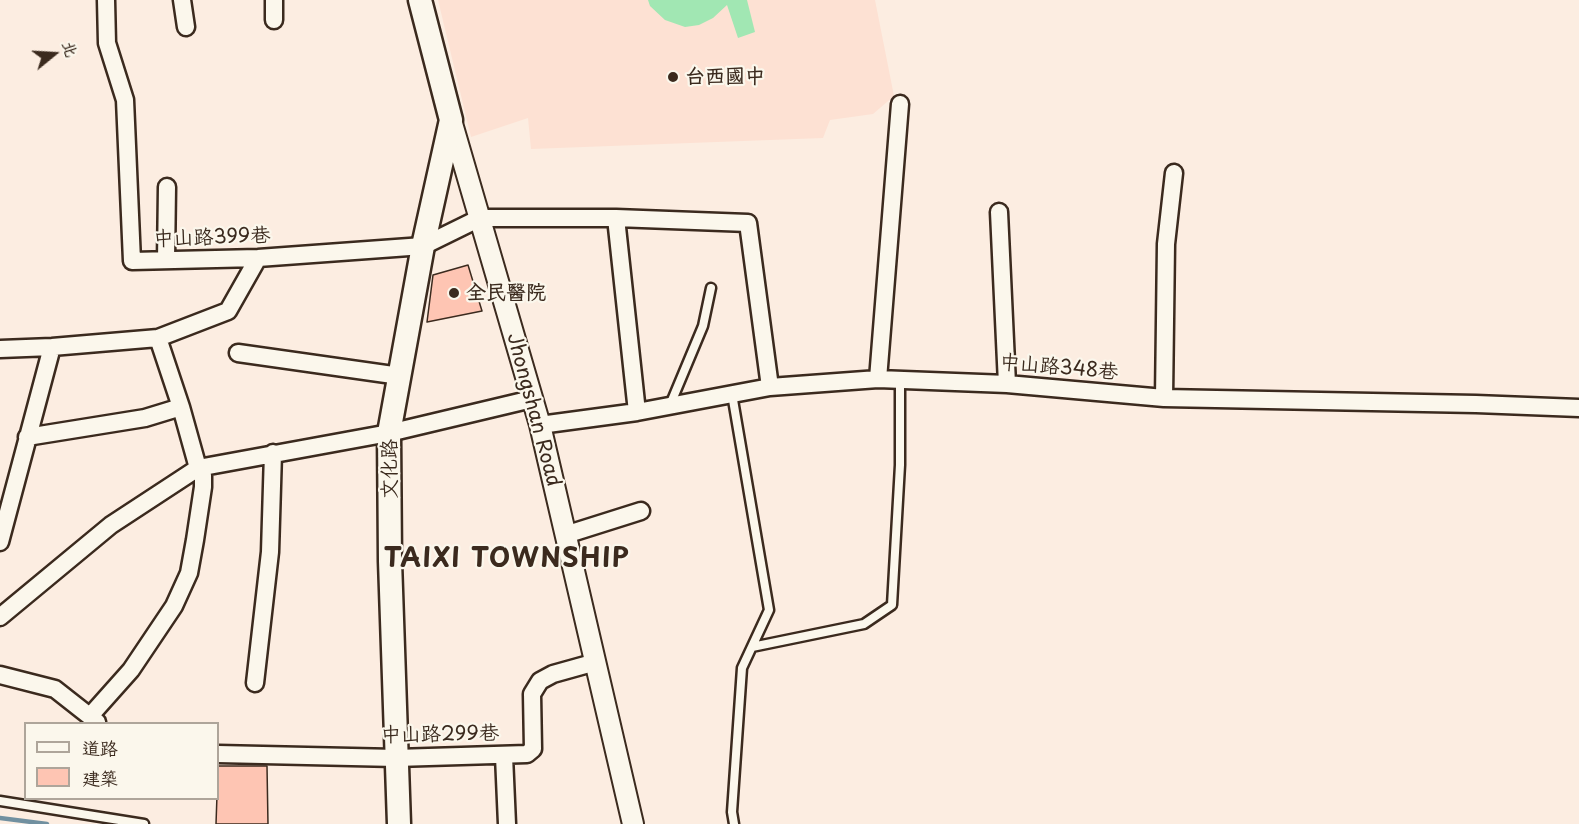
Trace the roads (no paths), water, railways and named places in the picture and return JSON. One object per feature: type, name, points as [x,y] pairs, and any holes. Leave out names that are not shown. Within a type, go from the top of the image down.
[{"type":"main road","name":"Jhongshan Road","points":[[420,0],[451,120]]},
{"type":"main road","name":"文化路","points":[[399,824],[390,561],[389,433],[423,246],[451,120]]},
{"type":"street","name":"中山路399巷","points":[[106,0],[107,43],[125,100],[132,261],[258,258],[423,246],[480,218]]},
{"type":"street","points":[[182,0],[186,27]]},
{"type":"street","points":[[274,0],[274,20]]},
{"type":"street","points":[[878,379],[900,104]]},
{"type":"street","name":"Jhongshan Road","points":[[451,120],[540,425],[633,824]]},
{"type":"street","points":[[1164,398],[1166,244],[1174,172]]},
{"type":"street","points":[[166,260],[167,187]]},
{"type":"street","points":[[999,212],[1007,384]]},
{"type":"street","points":[[480,218],[616,218],[748,223],[770,387]]},
{"type":"street","points":[[616,218],[637,412]]},
{"type":"street","points":[[0,349],[158,338],[228,311],[258,258]]},
{"type":"street","points":[[0,675],[55,689],[94,720],[174,606],[189,573],[203,475],[198,468],[181,406],[158,338]]},
{"type":"street","points":[[0,542],[52,347]]},
{"type":"street","points":[[238,353],[400,376]]},
{"type":"street","name":"中山路348巷","points":[[540,425],[637,412],[770,387],[878,379],[1007,384],[1164,398],[1579,408]]},
{"type":"street","points":[[0,617],[111,525],[198,468],[389,433],[532,399]]},
{"type":"street","points":[[27,437],[145,418],[181,406]]},
{"type":"street","points":[[255,683],[270,552],[273,453]]},
{"type":"street","points":[[565,535],[641,511]]},
{"type":"street","name":"中山路299巷","points":[[219,754],[396,758],[527,754],[533,749],[532,694],[540,681],[553,674],[596,662]]},
{"type":"street","points":[[504,756],[507,824]]},
{"type":"lane","points":[[670,406],[703,326],[711,288]]},
{"type":"lane","points":[[752,647],[864,624],[892,605],[900,465],[900,380]]},
{"type":"lane","points":[[732,394],[769,610],[742,668],[732,812],[734,824]]},
{"type":"lane","points":[[0,801],[144,824]]},
{"type":"waterway","points":[[0,818],[47,824]]},
{"type":"place","name":"台西國中","points":[[673,77]]},
{"type":"place","name":"全民醫院","points":[[454,293]]},
{"type":"district","name":"TAIXI TOWNSHIP","points":[[507,560]]}]
